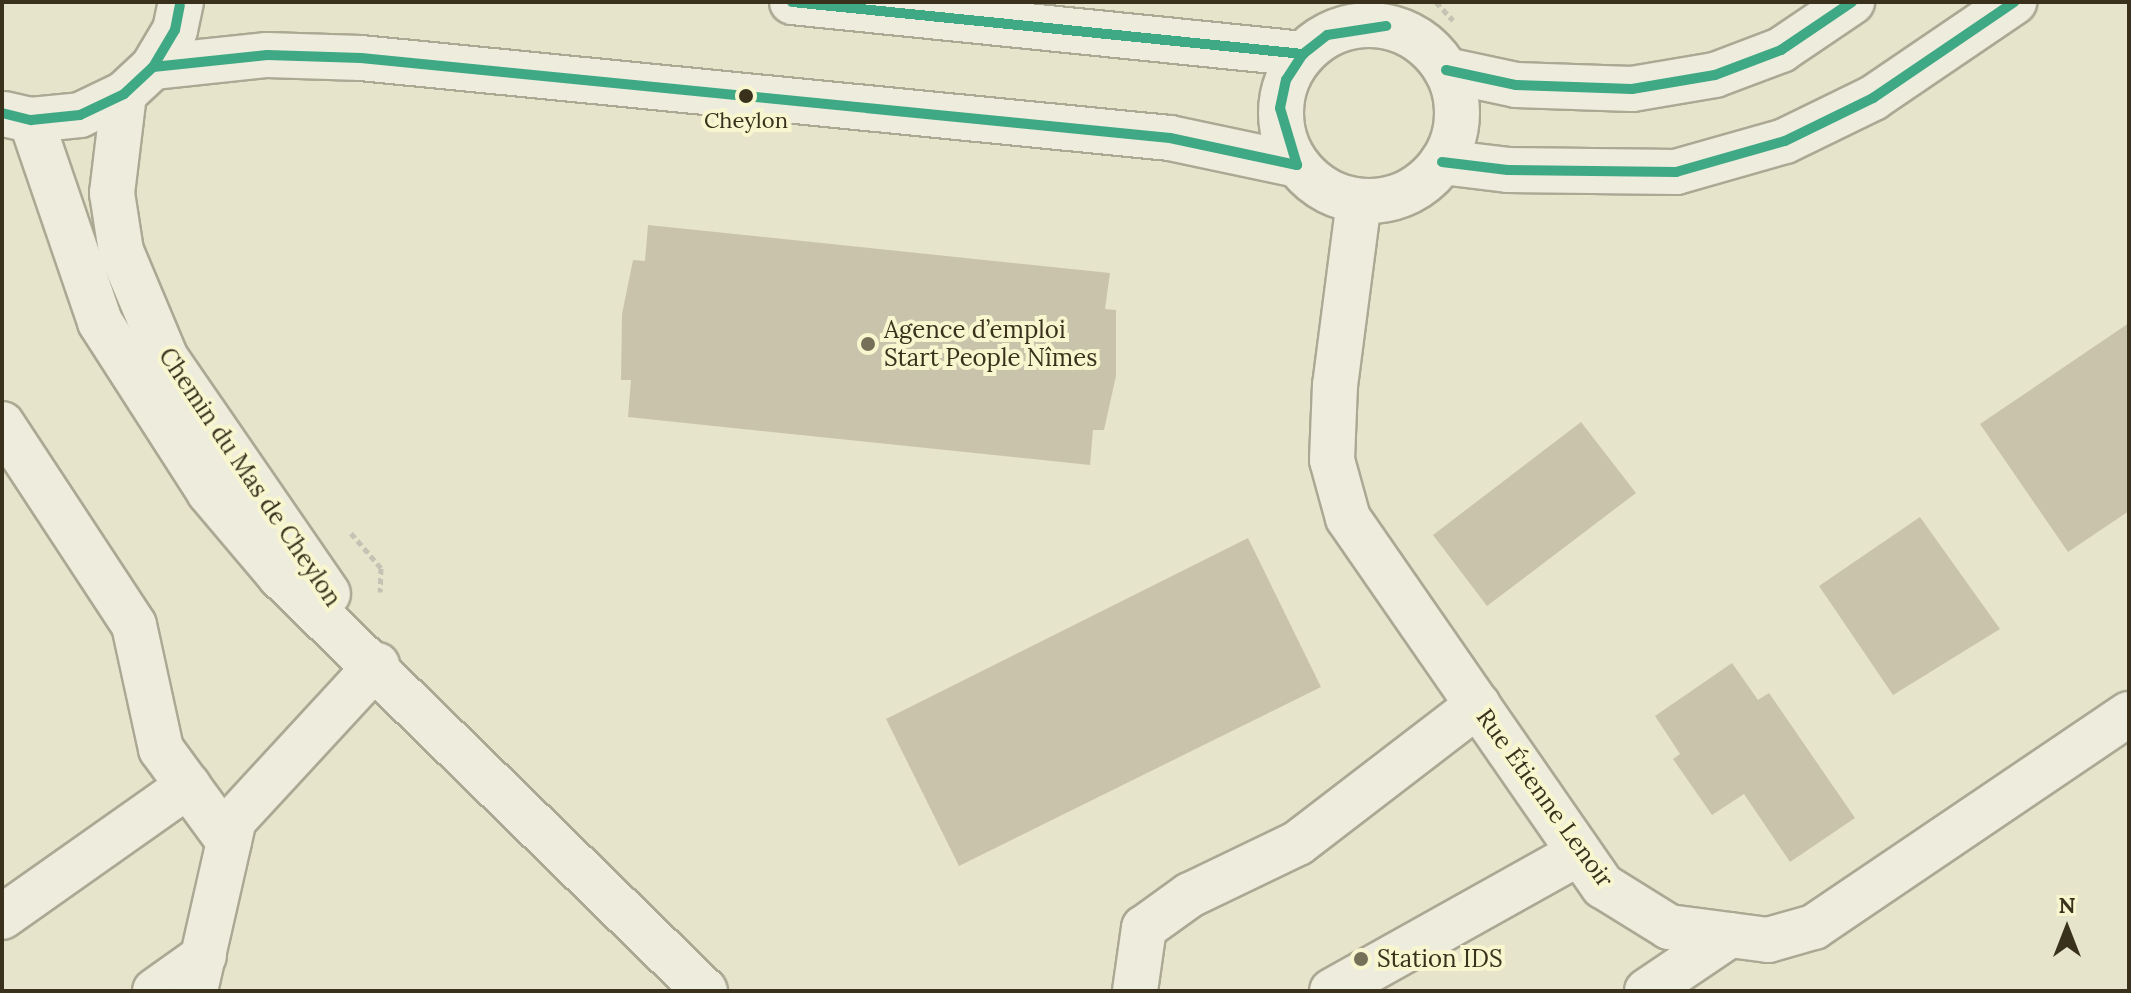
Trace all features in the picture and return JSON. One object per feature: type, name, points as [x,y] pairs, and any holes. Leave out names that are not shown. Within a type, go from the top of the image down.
[{"type":"street","points":[[139,81],[175,30],[181,2]]},
{"type":"street","points":[[792,2],[1303,54]]},
{"type":"street","points":[[1446,70],[1516,85],[1603,88],[1701,78],[1781,50],[1852,2]]},
{"type":"street","points":[[1442,162],[1508,170],[1676,172],[1785,141],[1873,98],[2014,2]]},
{"type":"street","points":[[1387,14],[1431,50],[1446,70],[1457,117],[1442,162],[1406,193],[1359,201],[1335,195],[1297,165],[1284,138],[1280,108],[1286,80],[1303,54],[1341,30],[1387,14]]},
{"type":"street","points":[[17,116],[80,115],[139,81],[267,55],[361,58],[1170,138],[1297,165]]},
{"type":"street","name":"Chemin du Mas de Cheylon","points":[[139,81],[112,193],[121,251],[166,358],[377,665]]},
{"type":"street","name":"Chemin du Mas de Cheylon","points":[[17,116],[100,322],[169,436],[280,576],[377,665],[705,991]]},
{"type":"street","name":"Rue Étienne Lenoir","points":[[1359,201],[1347,262],[1332,460],[1348,518],[1603,886],[1669,927],[1768,940],[1814,927],[2129,714]]},
{"type":"street","points":[[2,424],[134,625],[161,749],[229,842]]},
{"type":"street","points":[[155,991],[199,973],[234,820],[377,665]]},
{"type":"street","points":[[1135,991],[1144,928],[1190,895],[1298,843],[1478,705]]},
{"type":"street","points":[[2,917],[188,786]]},
{"type":"street","points":[[1332,991],[1579,853]]},
{"type":"street","points":[[1647,991],[1730,935]]},
{"type":"building","name":"Agence d’emploi Start People Nîmes","points":[[648,225],[1110,273],[1105,309],[1116,310],[1116,376],[1104,430],[1093,430],[1090,465],[628,417],[631,380],[621,380],[622,314],[633,260],[645,261]]},
{"type":"building","points":[[2129,323],[2129,511],[2068,552],[1980,424]]},
{"type":"building","points":[[1581,422],[1636,493],[1487,606],[1433,535]]},
{"type":"building","points":[[1920,517],[2000,629],[1893,695],[1819,586]]},
{"type":"building","points":[[1248,538],[1321,687],[959,866],[886,719]]},
{"type":"building","points":[[1732,663],[1758,700],[1769,693],[1855,818],[1790,862],[1744,794],[1712,815],[1673,759],[1680,754],[1655,716]]},
{"type":"transit line","points":[[792,2],[1303,54]]},
{"type":"transit line","points":[[1446,70],[1516,85],[1632,89],[1715,75],[1781,50],[1852,2]]},
{"type":"transit line","points":[[1442,162],[1508,170],[1676,172],[1785,141],[1873,98],[2014,2]]},
{"type":"transit line","points":[[2,113],[31,120],[80,115],[124,94],[153,67],[175,30],[180,5]]},
{"type":"transit line","points":[[1297,165],[1280,108],[1286,80],[1303,54],[1327,35],[1386,26]]},
{"type":"transit line","points":[[153,67],[267,55],[361,58],[1170,138],[1297,165]]},
{"type":"place","name":"Cheylon","points":[[746,96]]},
{"type":"place","name":"Agence d’emploi Start People Nîmes","points":[[868,344]]},
{"type":"place","name":"Station IDS","points":[[1361,959]]}]
